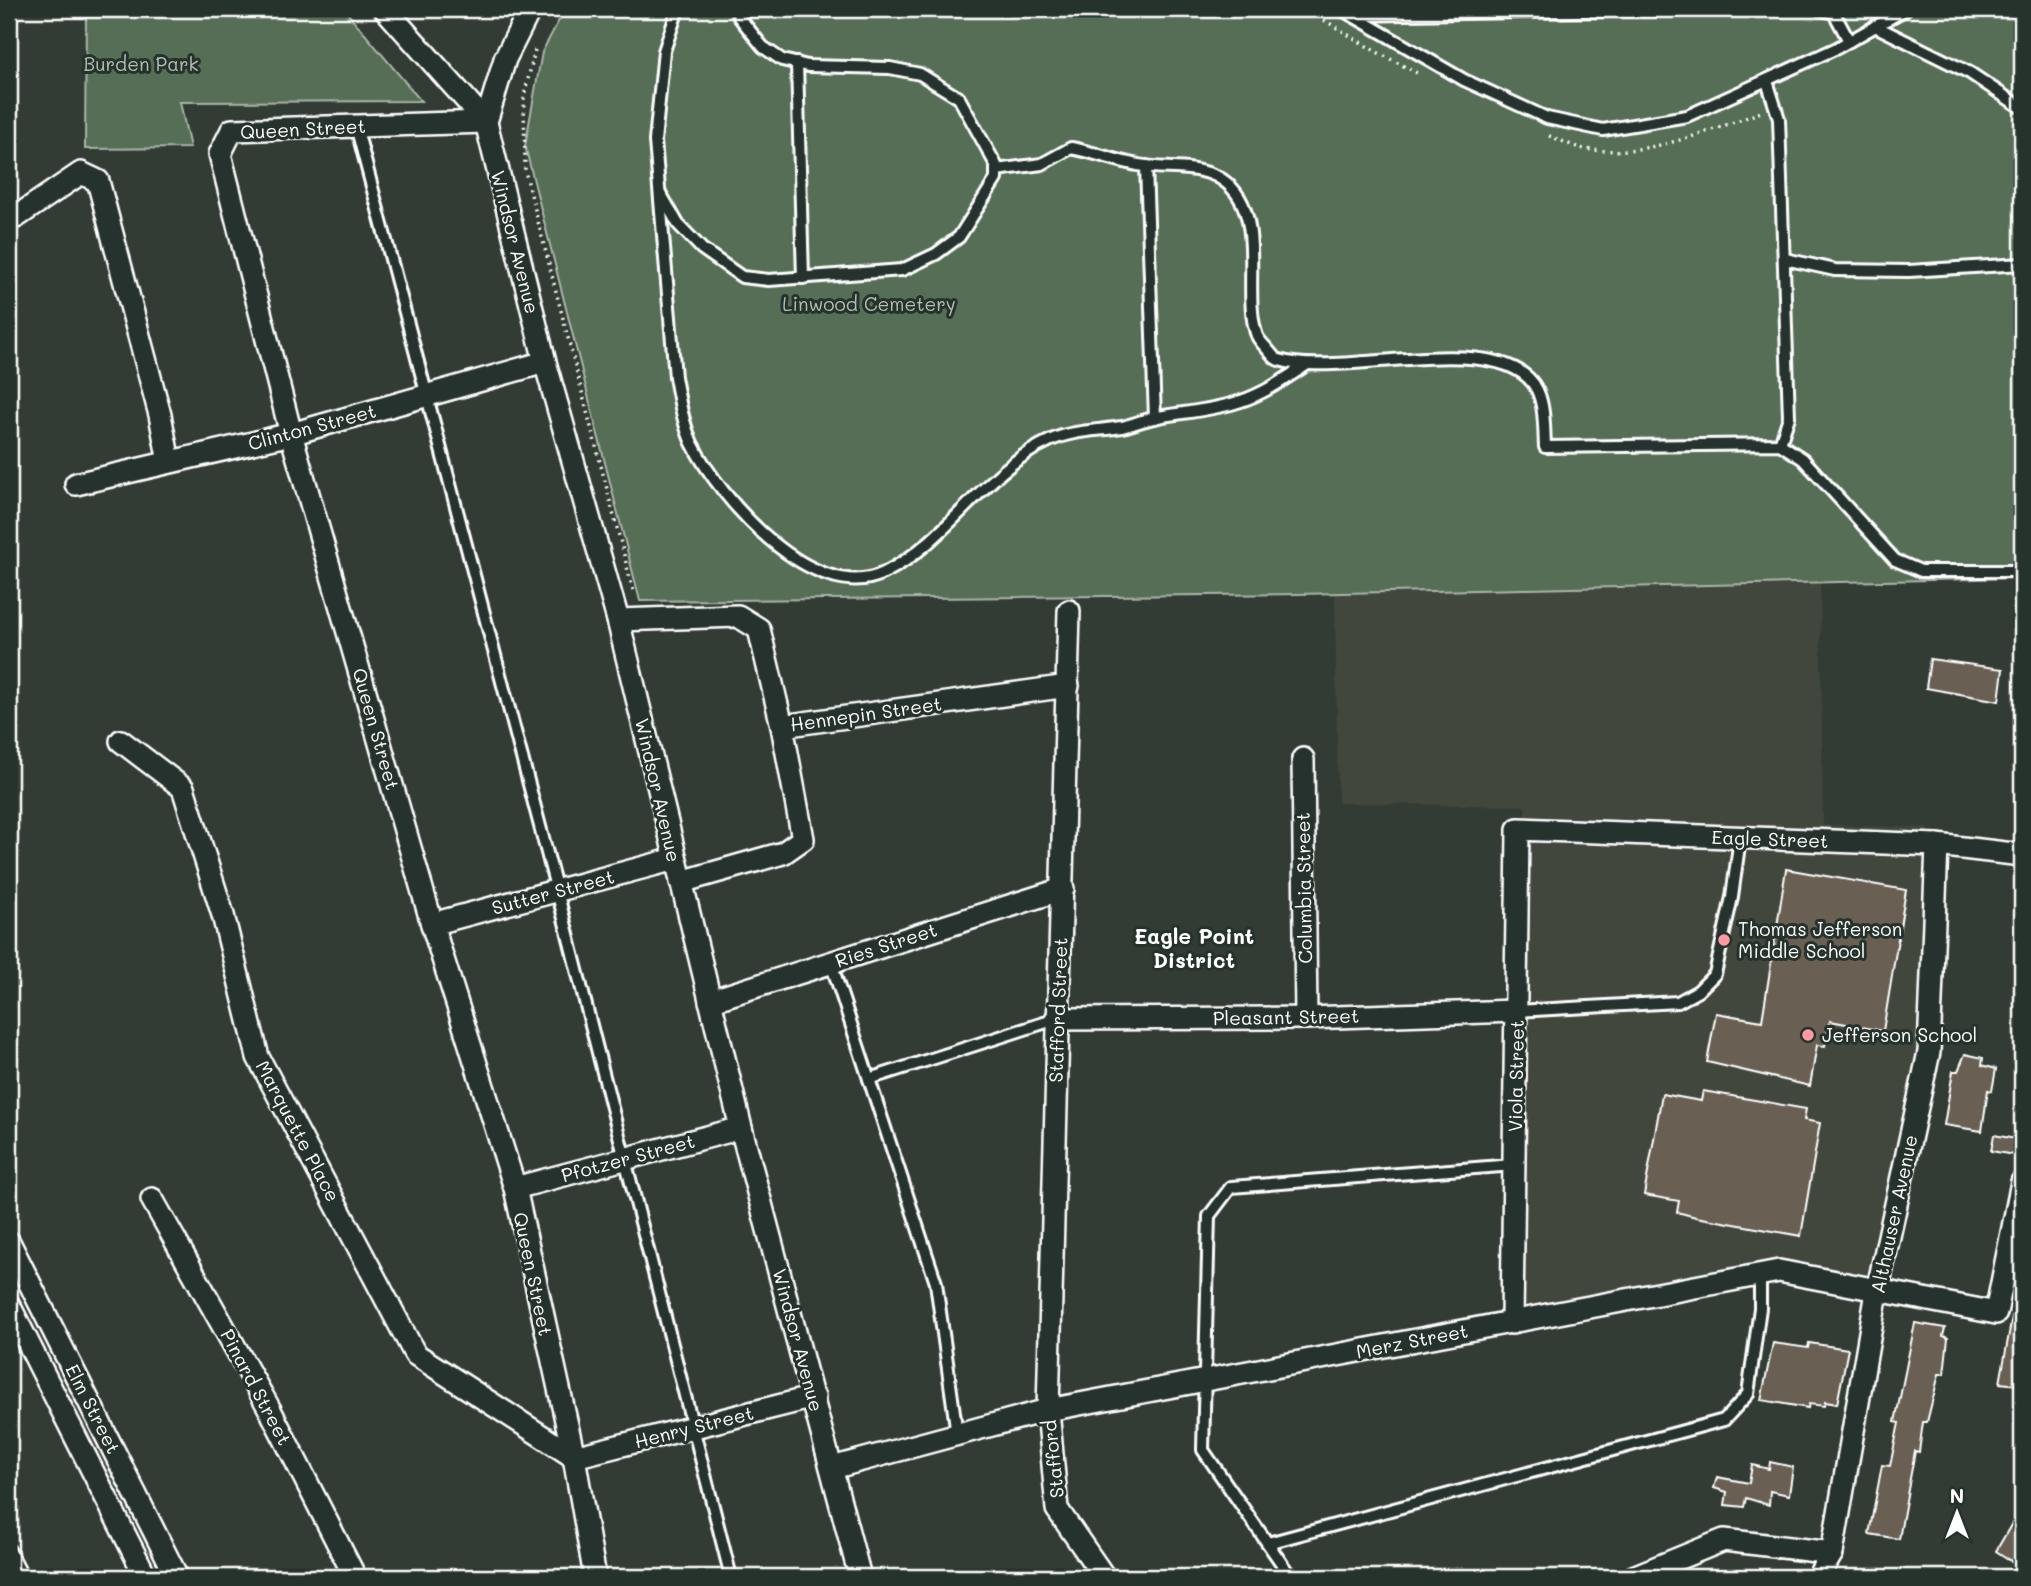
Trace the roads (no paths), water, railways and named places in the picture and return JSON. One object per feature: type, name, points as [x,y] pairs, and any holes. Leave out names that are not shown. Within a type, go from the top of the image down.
[{"type":"street","points":[[385,9],[486,122]]},
{"type":"street","points":[[486,122],[505,58],[530,9]]},
{"type":"street","name":"Queen Street","points":[[486,122],[232,130],[220,154],[291,434],[432,924],[515,1188],[574,1457],[595,1577]]},
{"type":"street","name":"Windsor Avenue","points":[[486,122],[545,362],[618,620],[741,1128],[860,1577]]},
{"type":"street","points":[[9,217],[16,217],[82,173],[98,181],[160,415],[169,462]]},
{"type":"street","name":"Clinton Street","points":[[76,484],[291,434],[545,362]]},
{"type":"street","name":"Stafford Street","points":[[1048,1410],[1056,1019],[1063,888],[1069,611]]},
{"type":"street","name":"Hennepin Street","points":[[618,620],[738,616],[759,629],[782,726],[1068,685]]},
{"type":"street","points":[[681,881],[783,853],[803,839],[782,726]]},
{"type":"street","name":"Marquette Place","points":[[121,741],[183,788],[223,915],[258,1057],[415,1354],[574,1457]]},
{"type":"street","name":"Columbia Street","points":[[1303,759],[1306,1018]]},
{"type":"street","name":"Eagle Street","points":[[1518,829],[1937,845],[2022,855]]},
{"type":"street","name":"Viola Street","points":[[1512,1323],[1518,829]]},
{"type":"street","name":"Althauser Avenue","points":[[1818,1577],[1832,1553],[1877,1292],[1929,1052],[1937,845]]},
{"type":"street","name":"Sutter Street","points":[[432,924],[675,859]]},
{"type":"street","name":"Ries Street","points":[[710,1001],[1063,888]]},
{"type":"street","name":"Pleasant Street","points":[[1056,1019],[1306,1018],[1516,1012]]},
{"type":"street","name":"Pfotzer Street","points":[[515,1188],[741,1128]]},
{"type":"street","name":"Merz Street","points":[[832,1468],[1048,1410],[1779,1271],[1996,1313],[2022,1182]]},
{"type":"street","name":"Pinard Street","points":[[152,1199],[269,1408],[355,1577]]},
{"type":"street","name":"Elm Street","points":[[9,1242],[177,1577]]},
{"type":"street","name":"Elm Street","points":[[9,1306],[146,1577]]},
{"type":"street","name":"Henry Street","points":[[574,1457],[814,1397]]},
{"type":"street","name":"Stafford","points":[[1048,1410],[1058,1508],[1104,1577]]},
{"type":"street","points":[[1633,1577],[1724,1540],[1832,1553]]},
{"type":"lane","points":[[678,9],[664,51],[655,141],[675,377],[692,442],[717,480],[762,534],[809,567],[855,579],[881,575],[903,562],[993,482],[1049,441],[1073,433],[1121,427],[1240,401],[1274,387],[1306,365]]},
{"type":"lane","points":[[659,190],[678,224],[702,249],[742,276],[769,280],[902,270],[936,254],[959,237],[996,179],[996,165],[959,98],[920,74],[890,68],[782,60],[763,47],[739,17],[737,9]]},
{"type":"lane","points":[[1346,12],[1691,9]]},
{"type":"lane","points":[[1819,9],[1834,13],[1849,41]]},
{"type":"lane","points":[[1346,12],[1464,80],[1547,118],[1603,130],[1687,116],[1849,41],[1906,9]]},
{"type":"lane","points":[[1875,26],[1970,73],[2022,108]]},
{"type":"lane","points":[[797,63],[803,278]]},
{"type":"lane","points":[[1767,81],[1779,119],[1785,260],[1789,416],[1780,444]]},
{"type":"lane","points":[[356,126],[557,891],[731,1577]]},
{"type":"lane","points":[[996,170],[1042,164],[1071,148],[1146,166],[1195,170],[1217,177],[1240,198],[1249,224],[1251,300],[1256,335],[1276,360],[1306,365],[1467,357],[1495,359],[1522,371],[1537,390],[1545,447],[1780,444],[1803,459],[1895,560],[1921,571],[2022,571]]},
{"type":"lane","points":[[1146,166],[1155,418]]},
{"type":"lane","points":[[1785,260],[1835,270],[1909,271],[2022,264]]},
{"type":"lane","points":[[1516,1012],[1678,1002],[1699,991],[1715,974],[1732,897],[1740,838]]},
{"type":"lane","points":[[831,962],[936,1283],[957,1434]]},
{"type":"lane","points":[[869,1079],[1056,1019]]},
{"type":"lane","points":[[1292,1577],[1203,1450],[1209,1216],[1231,1187],[1514,1165]]},
{"type":"lane","points":[[1268,1543],[1724,1420],[1748,1394],[1760,1308],[1760,1275]]},
{"type":"lane","points":[[9,1550],[23,1577]]},
{"type":"place","name":"Thomas Jefferson Middle School","points":[[1724,940]]},
{"type":"place","name":"Jefferson School","points":[[1808,1035]]},
{"type":"district","name":"Eagle Point District","points":[[1194,949]]},
{"type":"park label","name":"Burden Park","points":[[141,64]]},
{"type":"park label","name":"Linwood Cemetery","points":[[869,304]]}]
